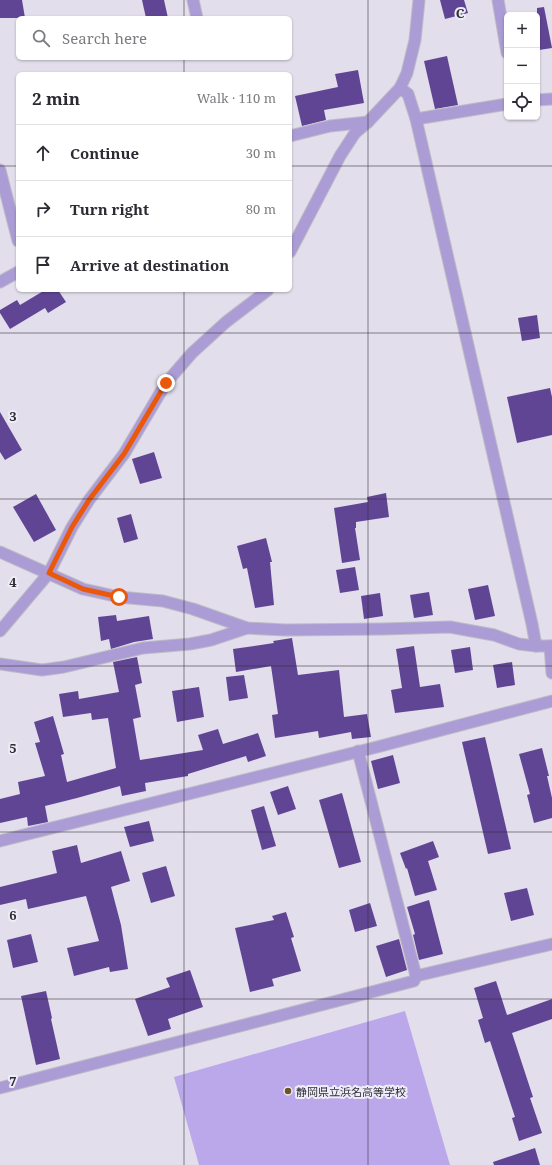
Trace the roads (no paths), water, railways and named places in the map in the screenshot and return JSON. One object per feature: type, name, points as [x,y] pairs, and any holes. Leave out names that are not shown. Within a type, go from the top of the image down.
[{"type":"street","points":[[193,0],[197,16]]},
{"type":"street","points":[[292,248],[340,156],[355,133],[368,122],[400,88],[408,72],[415,40],[419,0]]},
{"type":"street","points":[[498,0],[506,48]]},
{"type":"street","points":[[400,88],[408,94],[416,119],[536,646]]},
{"type":"street","points":[[540,100],[552,99]]},
{"type":"street","points":[[416,119],[504,104]]},
{"type":"street","points":[[292,136],[330,126],[368,122]]},
{"type":"street","points":[[0,170],[16,230]]},
{"type":"street","points":[[0,282],[16,273]]},
{"type":"street","points":[[0,631],[49,573],[72,527],[89,500],[124,454],[166,383],[192,353],[226,322],[265,292]]},
{"type":"street","points":[[0,552],[83,589],[119,597],[163,601],[193,609],[247,628],[285,630],[450,627],[494,635],[519,644],[551,646],[552,673]]},
{"type":"street","points":[[0,664],[42,670],[64,667],[143,648],[190,644],[211,640],[247,628]]},
{"type":"street","points":[[0,842],[552,701]]},
{"type":"street","points":[[0,1088],[414,981],[416,976],[358,751]]},
{"type":"street","points":[[416,976],[552,944]]},
{"type":"place","name":"静岡県立浜名高等学校","points":[[288,1091]]}]
